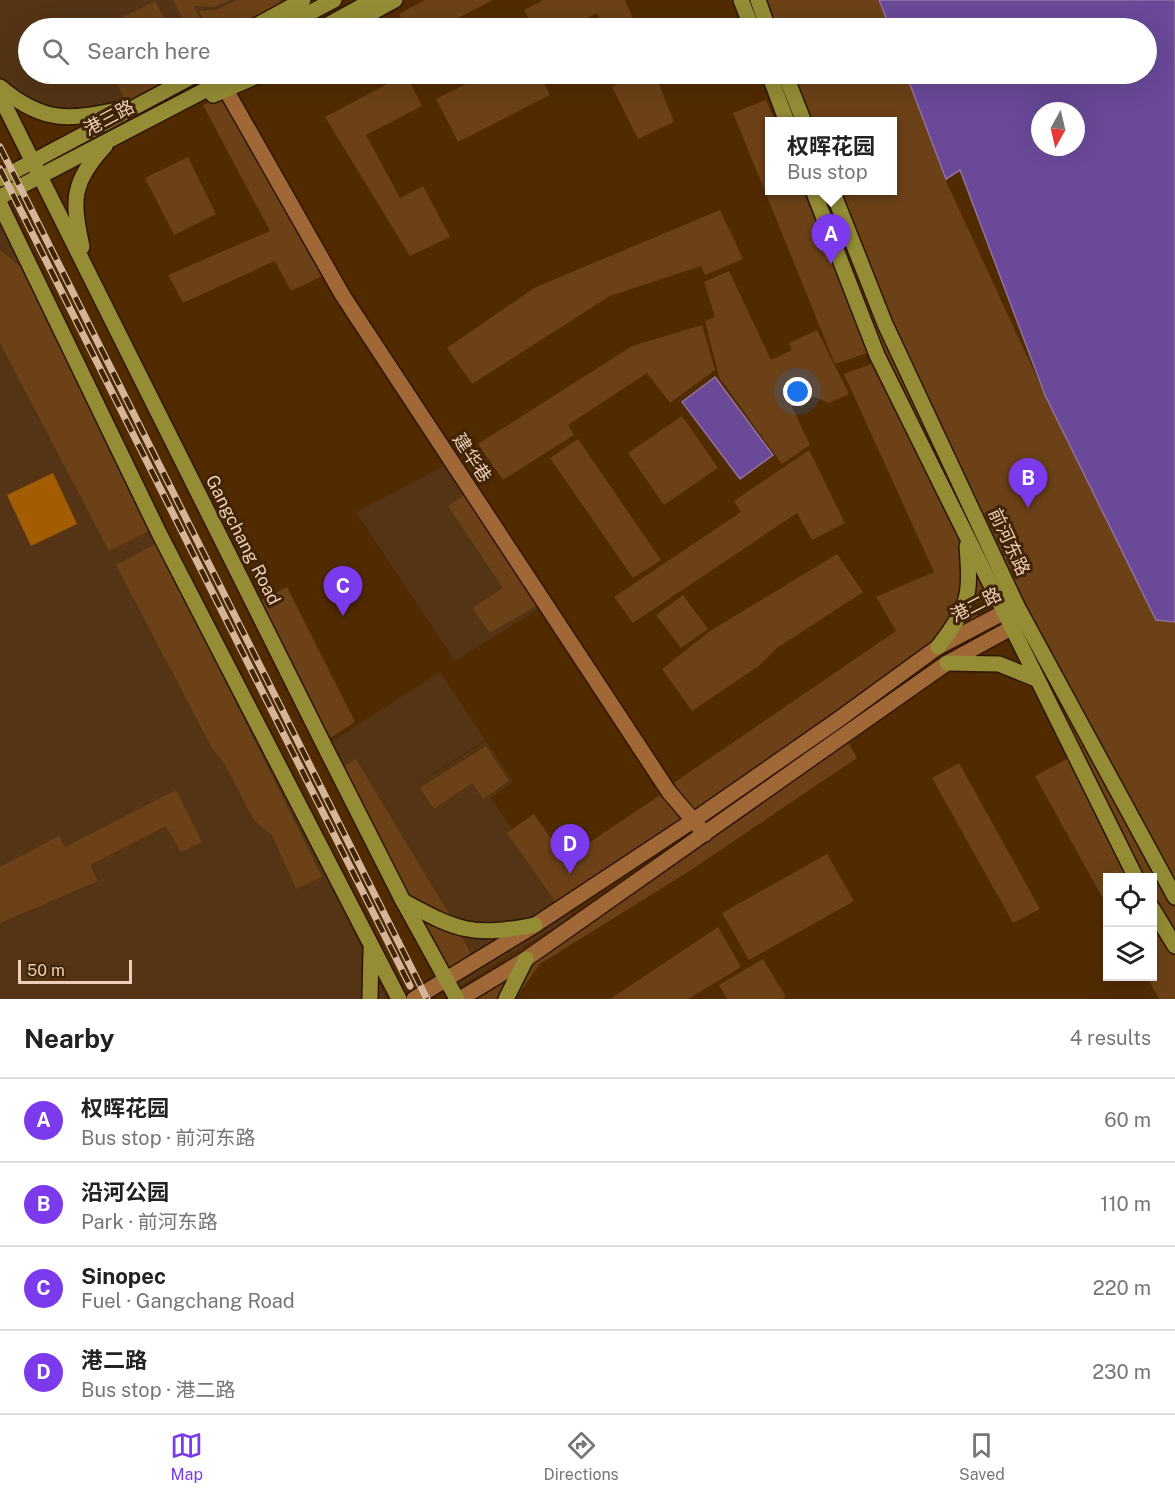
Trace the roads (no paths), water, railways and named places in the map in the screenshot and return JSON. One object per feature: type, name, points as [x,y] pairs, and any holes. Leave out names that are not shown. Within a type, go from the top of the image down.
[{"type":"main road","points":[[270,18],[303,0]]},
{"type":"main road","points":[[300,18],[334,0]]},
{"type":"main road","points":[[340,18],[373,0]]},
{"type":"main road","points":[[362,18],[395,0]]},
{"type":"main road","points":[[741,0],[748,18]]},
{"type":"main road","points":[[758,0],[764,18]]},
{"type":"main road","points":[[0,87],[35,112],[62,117],[87,116],[139,105],[161,84]]},
{"type":"main road","points":[[0,179],[178,84]]},
{"type":"main road","name":"港三路","points":[[0,197],[216,84]]},
{"type":"main road","points":[[148,119],[240,84]]},
{"type":"main road","points":[[773,84],[785,117]]},
{"type":"main road","points":[[789,84],[802,117]]},
{"type":"main road","name":"Gangchang Road","points":[[0,96],[403,901],[459,999]]},
{"type":"main road","points":[[86,268],[76,215],[76,190],[94,159],[112,139]]},
{"type":"main road","name":"前河东路","points":[[815,195],[877,356],[1010,629],[1133,873]]},
{"type":"main road","name":"前河东路","points":[[834,195],[885,324],[1017,606],[1175,897]]},
{"type":"main road","points":[[0,204],[159,533],[399,999]]},
{"type":"main road","points":[[0,232],[20,247]]},
{"type":"main road","points":[[938,646],[966,606],[969,581],[966,538]]},
{"type":"main road","points":[[947,663],[999,664],[1036,679]]},
{"type":"main road","points":[[403,901],[437,920],[471,931],[502,931],[535,925]]},
{"type":"main road","points":[[1157,916],[1175,946]]},
{"type":"main road","points":[[370,944],[372,975],[370,999]]},
{"type":"main road","points":[[506,999],[526,959]]},
{"type":"street","name":"建华巷","points":[[226,90],[343,296],[669,792],[705,834]]},
{"type":"street","name":"港二路","points":[[414,999],[535,925],[694,820],[835,723],[938,646],[1017,606]]},
{"type":"street","name":"港二路","points":[[459,999],[526,959],[947,663],[1025,621]]},
{"type":"railway","points":[[0,147],[427,999]]},
{"type":"railway","points":[[0,169],[410,986]]},
{"type":"place","name":"权晖花园","points":[[831,264]]},
{"type":"place","name":"沿河公园","points":[[1028,508]]},
{"type":"place","name":"Sinopec","points":[[343,616]]},
{"type":"place","name":"港二路","points":[[570,874]]}]
